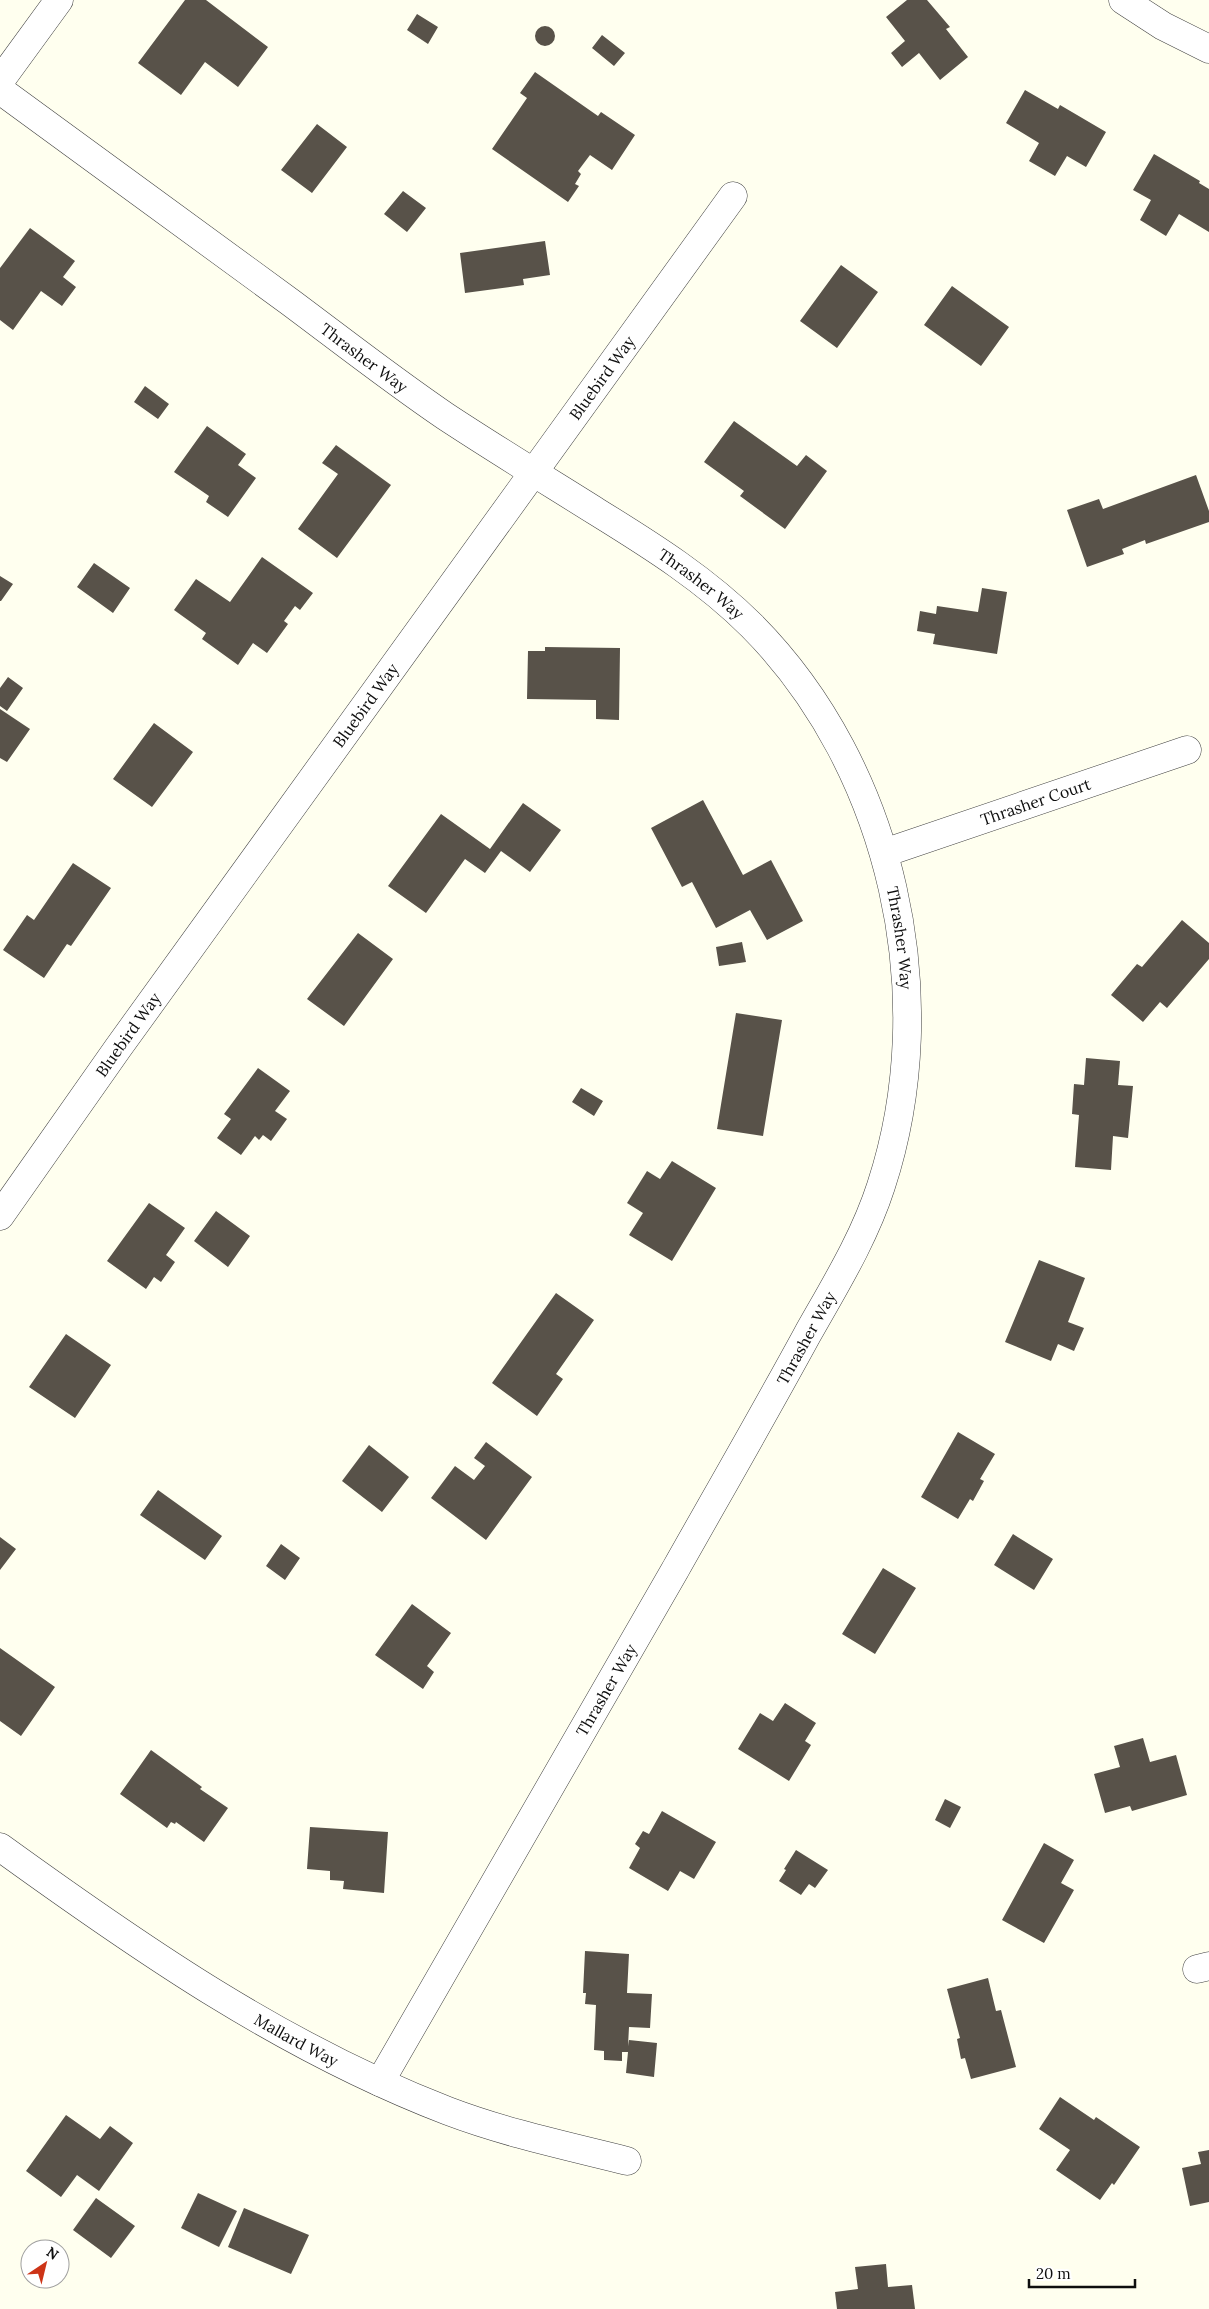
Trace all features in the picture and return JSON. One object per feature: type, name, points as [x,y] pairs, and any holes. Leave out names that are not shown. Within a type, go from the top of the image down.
[{"type":"street","points":[[0,82],[59,0]]},
{"type":"street","points":[[1123,0],[1163,26],[1209,49]]},
{"type":"street","name":"Thrasher Way","points":[[0,90],[441,414],[661,552],[704,584],[754,628],[805,690],[834,736],[864,795],[884,853],[902,937],[908,1016],[906,1068],[898,1120],[887,1165],[864,1232],[605,1692],[380,2082]]},
{"type":"street","name":"Bluebird Way","points":[[0,1216],[118,1048],[535,473],[733,196]]},
{"type":"street","name":"Thrasher Court","points":[[884,853],[1187,750]]},
{"type":"street","name":"Mallard Way","points":[[0,1847],[74,1901],[214,1995],[333,2060],[449,2111],[501,2128],[627,2161]]},
{"type":"building","points":[[185,0],[206,0],[268,47],[238,87],[205,62],[181,95],[138,63]]},
{"type":"building","points":[[907,0],[927,0],[950,27],[946,29],[968,57],[940,80],[919,53],[902,67],[891,53],[905,41],[886,17]]},
{"type":"building","points":[[417,14],[438,27],[428,44],[407,30]]},
{"type":"building","points":[[541,26],[549,26],[555,32],[555,40],[549,46],[541,46],[535,40],[535,32]]},
{"type":"building","points":[[602,35],[625,53],[614,66],[592,48]]},
{"type":"building","points":[[535,72],[598,116],[601,112],[635,135],[612,170],[590,155],[578,171],[581,174],[575,184],[579,186],[568,202],[492,149],[527,98],[520,93]]},
{"type":"building","points":[[1025,90],[1058,109],[1060,105],[1106,132],[1086,167],[1067,156],[1055,176],[1029,161],[1039,143],[1006,123]]},
{"type":"building","points":[[317,124],[347,147],[312,193],[281,170]]},
{"type":"building","points":[[1154,154],[1200,181],[1199,183],[1209,189],[1209,232],[1179,214],[1166,236],[1140,220],[1151,200],[1133,190]]},
{"type":"building","points":[[403,191],[426,208],[407,232],[384,214]]},
{"type":"building","points":[[30,228],[75,261],[63,277],[76,287],[62,306],[41,291],[13,330],[0,320],[0,268]]},
{"type":"building","points":[[545,241],[550,275],[523,279],[524,285],[465,293],[460,253]]},
{"type":"building","points":[[841,265],[878,292],[837,348],[800,321]]},
{"type":"building","points":[[952,286],[1009,327],[981,366],[924,325]]},
{"type":"building","points":[[145,386],[169,404],[158,419],[134,402]]},
{"type":"building","points":[[734,421],[797,466],[806,455],[827,471],[785,529],[740,496],[744,491],[704,462]]},
{"type":"building","points":[[207,426],[246,454],[238,465],[256,478],[228,517],[206,502],[209,496],[174,472]]},
{"type":"building","points":[[336,445],[391,485],[337,558],[298,529],[338,474],[322,463]]},
{"type":"building","points":[[1196,475],[1209,511],[1209,522],[1146,544],[1145,540],[1122,549],[1124,554],[1087,567],[1067,510],[1099,499],[1103,509]]},
{"type":"building","points":[[262,557],[313,593],[300,610],[295,606],[284,621],[288,624],[267,653],[253,643],[238,665],[202,639],[206,633],[174,610],[196,579],[230,602]]},
{"type":"building","points":[[94,563],[130,588],[113,613],[77,587]]},
{"type":"building","points":[[0,576],[13,584],[1,601],[0,601]]},
{"type":"building","points":[[982,588],[1007,592],[997,654],[933,644],[935,634],[917,631],[920,611],[936,614],[937,606],[978,612]]},
{"type":"building","points":[[545,647],[620,648],[619,720],[596,719],[596,700],[527,699],[528,651],[545,651]]},
{"type":"building","points":[[8,677],[23,688],[7,711],[0,706],[0,688]]},
{"type":"building","points":[[0,709],[30,729],[7,762],[0,758]]},
{"type":"building","points":[[154,723],[193,752],[152,807],[113,779]]},
{"type":"building","points":[[703,800],[743,875],[771,860],[803,921],[767,940],[750,910],[716,928],[692,882],[682,887],[651,828]]},
{"type":"building","points":[[523,803],[561,830],[530,872],[501,851],[485,873],[465,859],[426,913],[388,886],[441,814],[490,849]]},
{"type":"building","points":[[73,863],[111,888],[71,946],[67,944],[44,978],[3,950],[27,915],[34,920]]},
{"type":"building","points":[[1182,920],[1209,943],[1209,959],[1167,1008],[1160,1002],[1143,1022],[1111,995],[1137,964],[1142,967]]},
{"type":"building","points":[[358,933],[393,959],[344,1026],[307,999]]},
{"type":"building","points":[[742,942],[746,962],[719,966],[716,947]]},
{"type":"building","points":[[736,1013],[782,1020],[763,1136],[717,1129]]},
{"type":"building","points":[[1086,1058],[1120,1061],[1118,1085],[1133,1086],[1128,1138],[1113,1136],[1111,1170],[1075,1167],[1079,1115],[1072,1114],[1074,1084],[1084,1085]]},
{"type":"building","points":[[258,1068],[290,1091],[275,1111],[287,1119],[271,1141],[263,1135],[259,1140],[255,1136],[241,1155],[217,1138],[231,1119],[224,1114]]},
{"type":"building","points":[[581,1088],[603,1101],[594,1116],[572,1102]]},
{"type":"building","points":[[672,1161],[716,1188],[672,1261],[629,1235],[643,1213],[627,1203],[647,1171],[660,1179]]},
{"type":"building","points":[[149,1203],[185,1228],[166,1255],[175,1262],[161,1282],[154,1277],[146,1289],[107,1261]]},
{"type":"building","points":[[216,1211],[250,1236],[228,1267],[194,1241]]},
{"type":"building","points":[[1039,1260],[1085,1278],[1068,1322],[1084,1328],[1074,1351],[1058,1344],[1051,1361],[1005,1342]]},
{"type":"building","points":[[556,1293],[594,1320],[556,1374],[563,1379],[537,1416],[492,1383]]},
{"type":"building","points":[[66,1334],[111,1365],[75,1418],[29,1387]]},
{"type":"building","points":[[958,1432],[995,1454],[980,1479],[984,1481],[973,1501],[970,1499],[958,1519],[921,1497]]},
{"type":"building","points":[[486,1442],[532,1477],[486,1540],[431,1498],[455,1466],[474,1480],[485,1466],[474,1458]]},
{"type":"building","points":[[369,1445],[409,1477],[382,1512],[342,1481]]},
{"type":"building","points":[[158,1490],[222,1536],[205,1560],[140,1515]]},
{"type":"building","points":[[1013,1534],[1053,1559],[1034,1590],[994,1565]]},
{"type":"building","points":[[0,1537],[16,1549],[0,1570]]},
{"type":"building","points":[[281,1544],[300,1558],[285,1580],[266,1566]]},
{"type":"building","points":[[883,1568],[916,1588],[875,1654],[842,1634]]},
{"type":"building","points":[[412,1604],[451,1633],[427,1666],[434,1672],[423,1689],[375,1655]]},
{"type":"building","points":[[0,1648],[55,1687],[21,1736],[0,1721]]},
{"type":"building","points":[[785,1703],[816,1723],[805,1741],[811,1745],[789,1781],[738,1749],[760,1713],[773,1721]]},
{"type":"building","points":[[1143,1738],[1150,1762],[1176,1755],[1187,1795],[1132,1811],[1130,1806],[1105,1813],[1094,1774],[1120,1767],[1114,1746]]},
{"type":"building","points":[[151,1750],[202,1787],[200,1789],[228,1808],[204,1842],[176,1822],[175,1824],[171,1822],[167,1828],[120,1794]]},
{"type":"building","points":[[945,1799],[961,1807],[950,1828],[935,1820]]},
{"type":"building","points":[[662,1811],[716,1842],[694,1879],[680,1871],[668,1891],[629,1868],[640,1848],[635,1844],[643,1831],[649,1834]]},
{"type":"building","points":[[310,1827],[388,1832],[384,1893],[343,1889],[344,1881],[330,1880],[330,1871],[307,1869]]},
{"type":"building","points":[[1044,1843],[1074,1860],[1061,1883],[1074,1890],[1044,1943],[1002,1920]]},
{"type":"building","points":[[796,1850],[828,1870],[815,1888],[809,1884],[801,1895],[779,1881]]},
{"type":"building","points":[[585,1951],[629,1954],[627,1993],[652,1994],[650,2028],[629,2027],[628,2046],[629,2040],[657,2043],[654,2077],[626,2073],[628,2052],[622,2052],[622,2061],[604,2060],[604,2051],[594,2050],[596,2005],[585,2004],[586,1993],[583,1993]]},
{"type":"building","points":[[988,1978],[996,2011],[1001,2010],[1016,2067],[971,2079],[965,2058],[961,2059],[957,2039],[960,2038],[947,1989]]},
{"type":"building","points":[[1060,2097],[1094,2120],[1096,2117],[1140,2147],[1114,2185],[1112,2183],[1100,2200],[1056,2170],[1070,2150],[1039,2129]]},
{"type":"building","points":[[66,2115],[100,2139],[110,2126],[133,2143],[99,2191],[77,2175],[61,2197],[26,2171]]},
{"type":"building","points":[[1209,2150],[1209,2202],[1190,2206],[1182,2168],[1201,2164],[1198,2152]]},
{"type":"building","points":[[198,2193],[237,2211],[219,2247],[181,2228]]},
{"type":"building","points":[[96,2198],[135,2226],[111,2258],[73,2230]]},
{"type":"building","points":[[244,2208],[309,2235],[291,2274],[228,2247]]},
{"type":"building","points":[[886,2264],[888,2287],[912,2285],[915,2309],[837,2309],[835,2292],[858,2289],[855,2267]]}]
